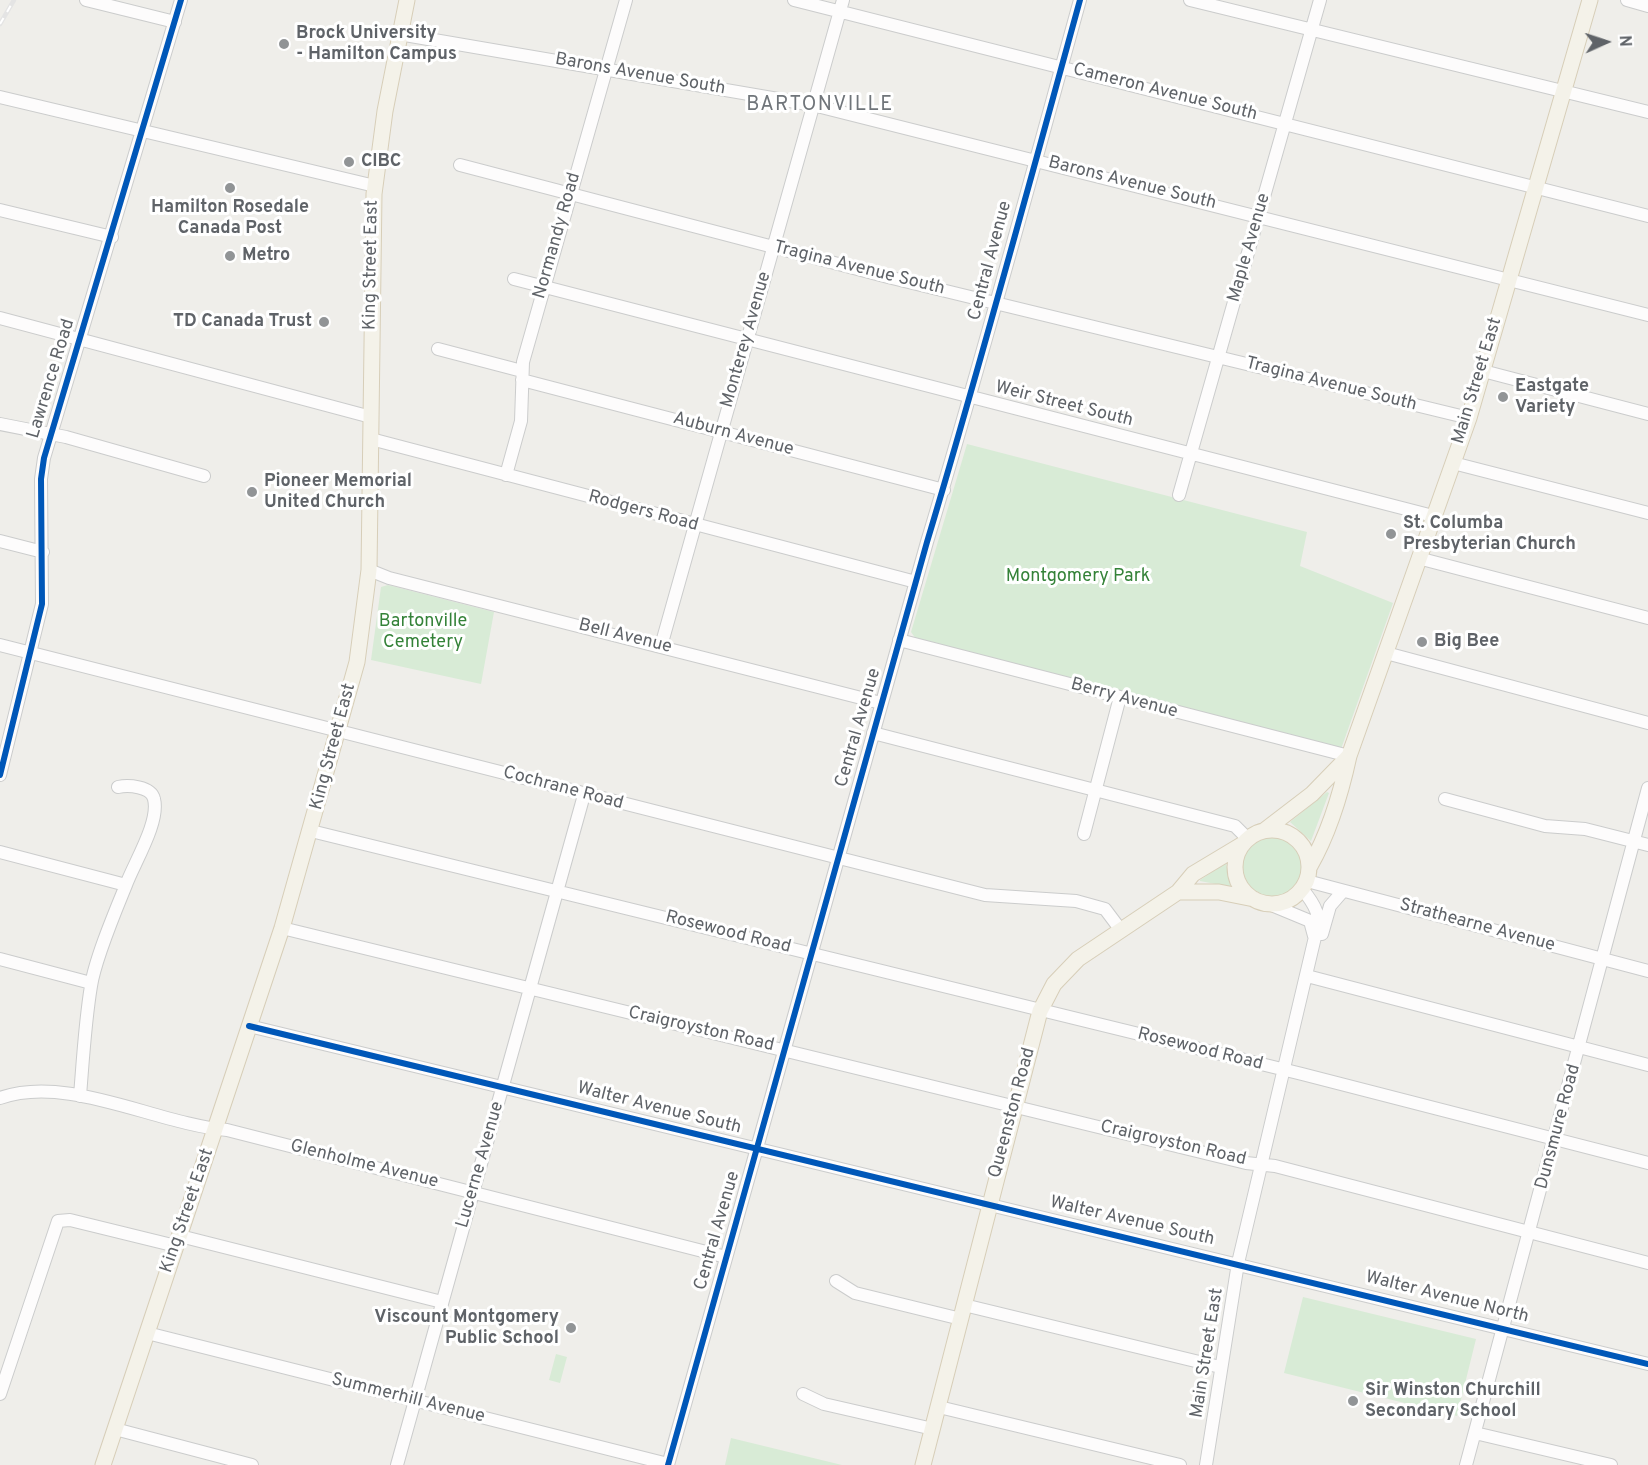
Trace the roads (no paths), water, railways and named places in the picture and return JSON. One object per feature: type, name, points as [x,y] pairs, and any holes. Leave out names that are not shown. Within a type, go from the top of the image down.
[{"type":"main road","name":"King Street East","points":[[103,1465],[282,928],[357,662],[369,570],[375,186],[399,34],[407,0]]},
{"type":"main road","name":"Main Street East","points":[[1306,879],[1344,781],[1348,756],[1469,418],[1590,0]]},
{"type":"main road","name":"Main Street East","points":[[1265,830],[1312,794],[1348,756]]},
{"type":"main road","points":[[1178,892],[1203,891],[1261,902],[1287,901],[1306,879],[1304,848],[1298,839],[1279,830],[1265,830],[1245,842],[1236,858],[1235,869],[1241,886],[1261,902]]},
{"type":"main road","name":"Queenston Road","points":[[923,1465],[1040,1011],[1054,984],[1064,972],[1120,929],[1178,892],[1192,874],[1245,842]]},
{"type":"street","points":[[86,0],[175,22]]},
{"type":"street","name":"Lawrence Road","points":[[0,775],[3,753],[32,653],[42,604],[41,479],[50,434],[144,132],[181,0]]},
{"type":"street","name":"Normandy Road","points":[[506,475],[522,421],[522,375],[543,287],[626,0]]},
{"type":"street","name":"Cameron Avenue South","points":[[794,0],[841,6],[1062,67],[1648,216]]},
{"type":"street","name":"Central Avenue","points":[[668,1465],[813,954],[899,640],[971,398],[1034,160],[1080,0]]},
{"type":"street","points":[[1190,0],[1648,112]]},
{"type":"street","name":"Maple Avenue","points":[[1179,495],[1320,0]]},
{"type":"street","points":[[1627,0],[1648,6]]},
{"type":"street","name":"Monterey Avenue","points":[[661,646],[841,6]]},
{"type":"street","name":"Barons Avenue South","points":[[399,34],[813,105],[1509,278],[1648,315]]},
{"type":"street","points":[[0,97],[375,186]]},
{"type":"street","name":"Tragina Avenue South","points":[[460,165],[995,303],[1469,418]]},
{"type":"street","points":[[0,210],[112,237]]},
{"type":"street","name":"Weir Street South","points":[[514,279],[1433,516]]},
{"type":"street","points":[[0,318],[81,337],[371,417]]},
{"type":"street","name":"Auburn Avenue","points":[[438,349],[721,432],[944,490]]},
{"type":"street","points":[[1483,372],[1648,414]]},
{"type":"street","points":[[0,424],[50,434],[204,477]]},
{"type":"street","name":"Rodgers Road","points":[[371,439],[695,526],[916,582]]},
{"type":"street","points":[[1453,463],[1648,513]]},
{"type":"street","points":[[0,541],[43,552]]},
{"type":"street","points":[[1418,558],[1648,618]]},
{"type":"street","name":"Bell Avenue","points":[[369,570],[389,578],[881,704]]},
{"type":"street","name":"Berry Avenue","points":[[899,640],[1348,756]]},
{"type":"street","name":"Cochrane Road","points":[[0,645],[985,895],[1076,901],[1105,909],[1120,929]]},
{"type":"street","points":[[1386,653],[1648,723]]},
{"type":"street","points":[[1084,834],[1120,697]]},
{"type":"street","points":[[873,733],[1235,826],[1245,842]]},
{"type":"street","points":[[80,1096],[91,983],[126,885],[147,837],[155,800],[152,793],[146,790],[127,785],[118,787]]},
{"type":"street","name":"Dunsmure Road","points":[[1466,1465],[1604,959],[1648,788]]},
{"type":"street","name":"Lucerne Avenue","points":[[397,1465],[584,795]]},
{"type":"street","points":[[1445,799],[1545,826],[1585,829],[1648,845]]},
{"type":"street","name":"Rosewood Road","points":[[311,831],[1313,1077],[1648,1163]]},
{"type":"street","points":[[0,852],[126,885]]},
{"type":"street","name":"Strathearne Avenue","points":[[1306,879],[1343,891],[1648,971]]},
{"type":"street","name":"Main Street East","points":[[1206,1465],[1238,1263],[1260,1164],[1319,928],[1306,879]]},
{"type":"street","points":[[1314,942],[1324,932],[1332,901],[1343,891]]},
{"type":"street","points":[[1261,902],[1310,921],[1314,942]]},
{"type":"street","name":"Craigroyston Road","points":[[282,928],[1015,1107],[1260,1164],[1648,1263]]},
{"type":"street","points":[[0,959],[91,983]]},
{"type":"street","points":[[1306,976],[1648,1065]]},
{"type":"street","name":"Walter Avenue South","points":[[249,1026],[1238,1263]]},
{"type":"street","name":"Glenholme Avenue","points":[[0,1098],[35,1090],[80,1096],[726,1257]]},
{"type":"street","points":[[0,1394],[58,1221],[70,1220],[178,1241],[442,1302]]},
{"type":"street","name":"Walter Avenue North","points":[[1238,1263],[1648,1364]]},
{"type":"street","points":[[836,1281],[855,1293],[962,1312],[1220,1367]]},
{"type":"street","name":"Summerhill Avenue","points":[[147,1333],[668,1465]]},
{"type":"street","points":[[803,1394],[824,1404],[933,1429]]},
{"type":"street","points":[[939,1407],[1180,1465]]},
{"type":"street","points":[[115,1429],[252,1465]]},
{"type":"street","points":[[1475,1432],[1611,1465]]},
{"type":"railway","points":[[0,24],[14,0]]},
{"type":"place","name":"Brock University - Hamilton Campus","points":[[284,44]]},
{"type":"place","name":"CIBC","points":[[349,162]]},
{"type":"place","name":"Hamilton Rosedale Canada Post","points":[[230,188]]},
{"type":"place","name":"Metro","points":[[230,256]]},
{"type":"place","name":"TD Canada Trust","points":[[324,322]]},
{"type":"place","name":"Eastgate Variety","points":[[1503,397]]},
{"type":"place","name":"Pioneer Memorial United Church","points":[[252,492]]},
{"type":"place","name":"St. Columba Presbyterian Church","points":[[1391,534]]},
{"type":"place","name":"Big Bee","points":[[1422,642]]},
{"type":"place","name":"Viscount Montgomery Public School","points":[[571,1328]]},
{"type":"place","name":"Sir Winston Churchill Secondary School","points":[[1353,1401]]},
{"type":"district","name":"BARTONVILLE","points":[[820,106]]},
{"type":"park label","name":"Montgomery Park","points":[[1078,577]]},
{"type":"park label","name":"Bartonville Cemetery","points":[[423,632]]}]
